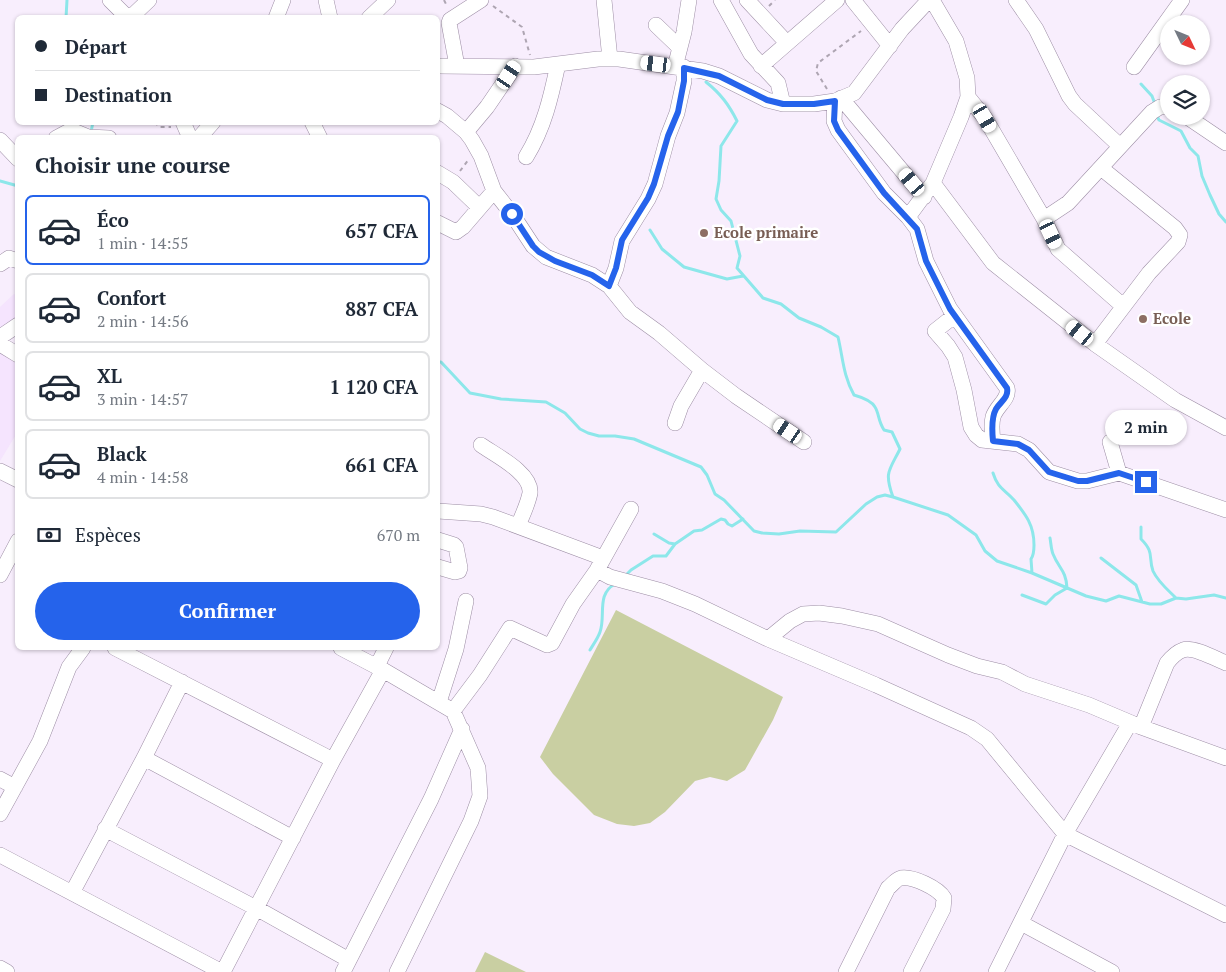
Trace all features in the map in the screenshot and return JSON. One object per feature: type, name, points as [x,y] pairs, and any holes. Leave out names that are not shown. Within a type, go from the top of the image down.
[{"type":"street","points":[[110,0],[126,15]]},
{"type":"street","points":[[132,15],[149,0]]},
{"type":"street","points":[[277,15],[284,0]]},
{"type":"street","points":[[326,0],[329,15]]},
{"type":"street","points":[[372,15],[388,0]]},
{"type":"street","points":[[604,0],[610,59]]},
{"type":"street","points":[[609,286],[616,268],[622,240],[648,198],[668,136],[678,112],[684,81],[680,67],[679,46],[684,32],[689,0]]},
{"type":"street","points":[[721,0],[751,54],[778,83],[783,104]]},
{"type":"street","points":[[748,0],[787,43]]},
{"type":"street","points":[[761,66],[837,0]]},
{"type":"street","points":[[853,0],[890,46]]},
{"type":"street","points":[[440,66],[534,67],[610,59],[680,67],[719,76],[767,100],[783,104],[814,104],[838,99],[854,93],[902,30],[930,0],[956,41],[967,78],[968,97],[933,183],[908,217]]},
{"type":"street","points":[[1016,0],[1036,29],[1069,96],[1075,104],[1120,146]]},
{"type":"street","points":[[1134,67],[1182,0]]},
{"type":"street","points":[[456,66],[450,20],[452,17],[486,2]]},
{"type":"street","points":[[656,25],[679,46]]},
{"type":"street","points":[[526,157],[545,116],[558,64]]},
{"type":"street","points":[[466,132],[487,107],[515,66]]},
{"type":"street","points":[[968,97],[985,118],[1044,219],[1058,249],[1123,306]]},
{"type":"street","points":[[838,99],[924,196]]},
{"type":"street","points":[[838,99],[834,121],[838,130],[884,193],[917,229],[926,261],[954,316],[1007,388],[1006,398],[996,410],[993,418],[993,441]]},
{"type":"street","points":[[1044,219],[1068,203],[1152,112],[1160,107]]},
{"type":"street","points":[[440,112],[466,132],[477,149],[494,191],[539,252],[555,261],[592,275],[609,286],[630,312],[659,333],[702,370],[736,396],[804,442]]},
{"type":"street","points":[[178,125],[187,135]]},
{"type":"street","points":[[202,135],[210,125]]},
{"type":"street","points":[[1199,125],[1226,144]]},
{"type":"street","points":[[62,135],[71,130],[83,135]]},
{"type":"street","points":[[0,140],[15,156]]},
{"type":"street","points":[[1095,344],[1123,306],[1178,242],[1180,235],[1102,168]]},
{"type":"street","points":[[440,174],[453,182],[479,207]]},
{"type":"street","points":[[933,183],[993,263],[1095,344],[1175,400],[1226,428]]},
{"type":"street","points":[[440,224],[456,232],[494,191]]},
{"type":"street","points":[[0,264],[9,258],[15,260]]},
{"type":"street","points":[[954,316],[936,332],[948,346],[959,369],[970,427],[982,440],[1018,444],[1029,450],[1049,472],[1078,481],[1087,481],[1119,473],[1226,510]]},
{"type":"street","points":[[0,337],[15,327]]},
{"type":"street","points":[[0,344],[15,353]]},
{"type":"street","points":[[675,423],[702,370]]},
{"type":"street","points":[[1110,442],[1119,473]]},
{"type":"street","points":[[481,445],[510,464],[528,482],[530,492],[518,526]]},
{"type":"street","points":[[0,471],[15,478]]},
{"type":"street","points":[[453,711],[476,681],[510,628],[547,645],[552,643],[573,604],[600,564],[631,509]]},
{"type":"street","points":[[440,512],[481,514],[518,526],[600,564],[616,579],[670,594],[695,604],[768,639],[876,684],[971,728],[987,739],[1065,834],[1226,915]]},
{"type":"street","points":[[440,541],[456,547],[460,568],[459,571],[455,572],[440,568]]},
{"type":"street","points":[[0,575],[15,547]]},
{"type":"street","points":[[439,702],[456,649],[466,601]]},
{"type":"street","points":[[768,639],[790,621],[803,614],[819,613],[842,616],[878,624],[948,655],[977,666],[1002,672],[1026,684],[1089,705],[1135,725],[1226,758]]},
{"type":"street","points":[[996,972],[1065,834],[1135,725],[1167,663],[1183,650],[1191,649],[1226,663]]},
{"type":"street","points":[[0,814],[40,741],[68,667],[81,650]]},
{"type":"street","points":[[119,650],[333,760]]},
{"type":"street","points":[[345,650],[380,668],[453,711],[478,768],[480,796],[471,822],[397,972]]},
{"type":"street","points":[[0,855],[222,972],[380,668],[385,650]]},
{"type":"street","points":[[72,893],[182,682]]},
{"type":"street","points":[[105,830],[256,908],[346,966],[431,800],[462,729]]},
{"type":"street","points":[[144,758],[293,838]]},
{"type":"street","points":[[0,779],[15,787]]},
{"type":"street","points":[[846,972],[888,888],[898,879],[910,877],[940,892],[944,898],[943,909],[911,972]]},
{"type":"street","points":[[1021,923],[1112,972]]},
{"type":"street","points":[[0,968],[7,972]]},
{"type":"path","points":[[486,2],[522,27],[534,67]]},
{"type":"path","points":[[838,99],[816,71],[818,63],[870,22]]},
{"type":"path","points":[[158,125],[162,128],[178,125]]},
{"type":"path","points":[[453,182],[477,149]]},
{"type":"shaded area","points":[[15,295],[15,328],[3,337],[15,357],[15,436],[0,461],[0,307]]},
{"type":"green space","points":[[616,610],[783,697],[773,720],[745,770],[727,781],[710,777],[695,781],[665,812],[650,823],[634,826],[617,824],[594,815],[553,774],[540,757]]},
{"type":"green space","points":[[485,952],[526,972],[475,972]]},
{"type":"waterway","points":[[66,15],[67,0]]},
{"type":"waterway","points":[[706,82],[724,100],[737,121],[721,146],[716,199],[721,210],[731,221],[740,256],[737,268],[763,298],[781,304],[799,318],[821,327],[838,337],[850,388],[854,395],[871,402],[876,409],[884,430],[892,432],[900,449],[888,477],[893,497]]},
{"type":"waterway","points":[[1141,84],[1152,96],[1155,104]]},
{"type":"waterway","points":[[1156,114],[1159,120],[1181,131],[1190,148],[1198,156],[1202,176],[1210,195],[1219,214],[1226,222]]},
{"type":"waterway","points":[[91,132],[92,125]]},
{"type":"waterway","points":[[0,181],[15,185]]},
{"type":"waterway","points":[[650,230],[662,249],[684,267],[727,279],[743,276]]},
{"type":"waterway","points":[[440,362],[470,393],[501,399],[546,402],[565,413],[580,429],[588,433],[599,436],[634,439],[701,467],[707,475],[715,494],[724,500],[754,531],[779,534],[800,531],[836,532],[866,504],[877,497],[885,495],[948,515],[976,535],[985,551],[997,561],[1032,573],[1086,596],[1106,601],[1119,596],[1150,604],[1161,604],[1176,598],[1186,599],[1214,595],[1226,598]]},
{"type":"waterway","points":[[993,473],[999,486],[1014,500],[1031,526],[1034,538],[1031,559],[1032,573]]},
{"type":"waterway","points":[[654,534],[669,543],[675,544],[694,531],[702,530],[721,519],[732,526],[743,519]]},
{"type":"waterway","points":[[1141,527],[1141,539],[1150,552],[1153,571],[1160,582],[1176,598]]},
{"type":"waterway","points":[[1022,595],[1046,604],[1055,595],[1067,588],[1064,573],[1052,552],[1050,538]]},
{"type":"waterway","points":[[626,575],[653,556],[666,556],[675,544]]},
{"type":"waterway","points":[[1101,558],[1136,585],[1142,602]]},
{"type":"waterway","points":[[590,650],[602,626],[605,593],[615,584]]},
{"type":"place","name":"Ecole primaire","points":[[704,233]]},
{"type":"place","name":"Ecole","points":[[1143,319]]},
{"type":"route","points":[[512,214],[539,252],[555,261],[592,275],[609,286],[616,268],[622,240],[652,191],[668,136],[678,112],[684,81],[684,68],[719,76],[767,100],[783,104],[814,104],[835,101],[834,121],[838,130],[884,193],[917,229],[926,261],[950,309],[1007,388],[1006,398],[996,410],[993,418],[993,441],[1018,444],[1029,450],[1049,472],[1078,481],[1087,481],[1119,473],[1146,482]]}]
